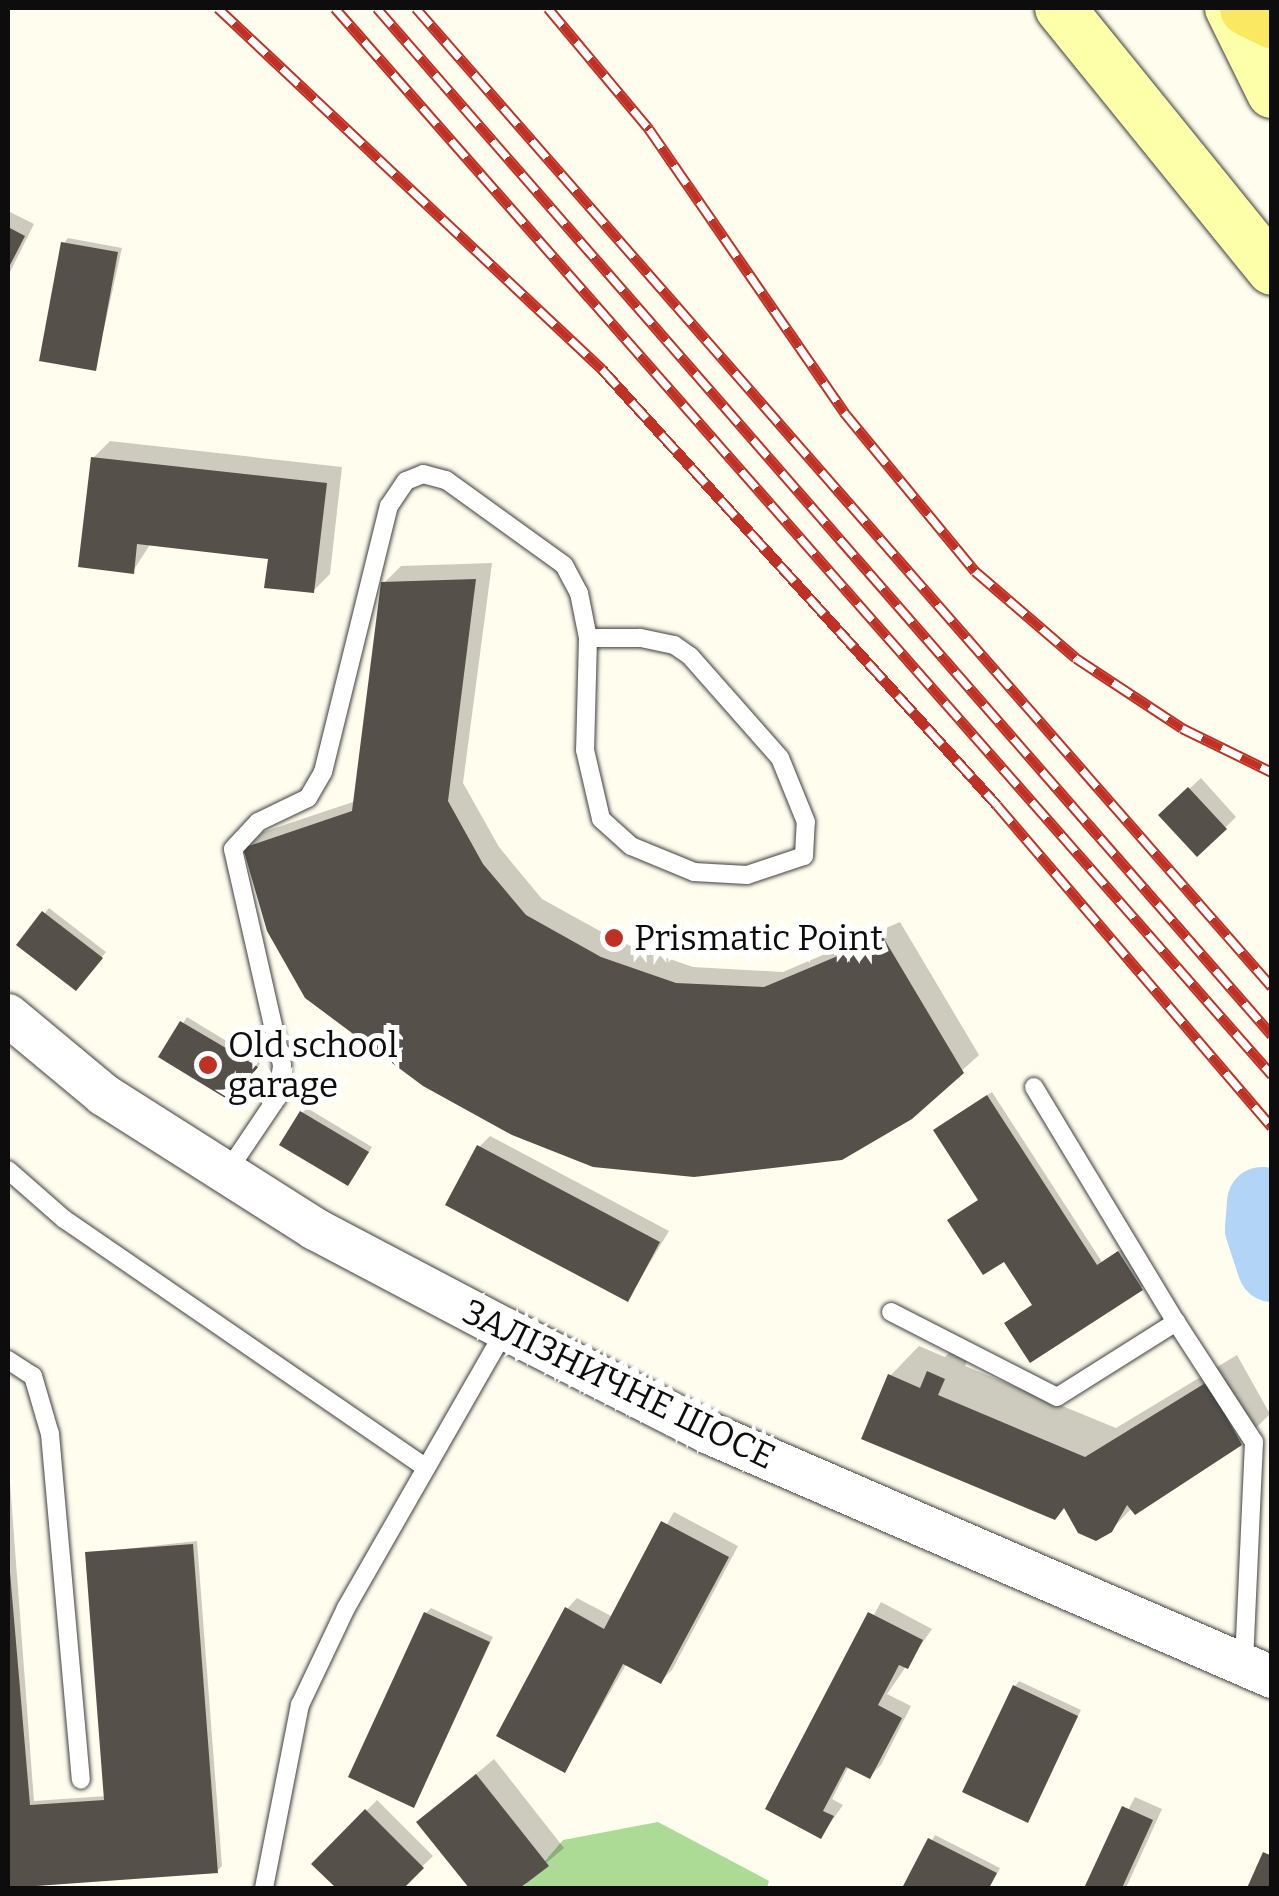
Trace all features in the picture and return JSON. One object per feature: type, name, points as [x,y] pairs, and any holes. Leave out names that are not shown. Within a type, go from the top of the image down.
[{"type":"main road","points":[[1060,8],[1272,270]]},
{"type":"main road","points":[[1230,8],[1272,93]]},
{"type":"main road","points":[[1246,8],[1272,20]]},
{"type":"street","name":"ЗАЛІЗНИЧНЕ ШОСЕ","points":[[8,1016],[104,1095],[315,1229],[708,1434],[1258,1672]]},
{"type":"lane","points":[[226,1172],[276,1098],[282,1065],[233,849],[258,822],[308,798],[323,772],[389,506],[406,481],[424,474],[446,480],[552,550],[578,593],[588,638],[586,761],[601,818],[631,846],[694,872],[748,875],[804,856],[806,822],[780,758],[690,656],[674,645],[640,638],[588,638]]},
{"type":"lane","points":[[1034,1088],[1254,1442],[1258,1672]]},
{"type":"lane","points":[[8,1170],[64,1218],[426,1468]]},
{"type":"lane","points":[[891,1312],[1056,1397],[1176,1322]]},
{"type":"lane","points":[[264,1888],[300,1705],[426,1468],[506,1329]]},
{"type":"lane","points":[[8,1360],[33,1376],[50,1434],[81,1780]]},
{"type":"green space","points":[[658,1822],[769,1881],[767,1888],[522,1888],[563,1840]]},
{"type":"building","points":[[8,227],[25,236],[8,269]]},
{"type":"building","points":[[61,242],[118,252],[96,371],[39,361]]},
{"type":"building","points":[[91,457],[327,483],[314,593],[264,588],[268,559],[137,544],[134,574],[78,567]]},
{"type":"building","points":[[476,579],[448,801],[483,864],[526,915],[601,957],[676,983],[764,987],[883,937],[964,1073],[912,1119],[842,1160],[694,1177],[593,1167],[512,1135],[423,1086],[305,998],[267,931],[243,848],[352,811],[381,582]]},
{"type":"building","points":[[1188,787],[1227,829],[1197,857],[1158,815]]},
{"type":"building","points":[[42,911],[103,958],[76,991],[16,945]]},
{"type":"building","points":[[180,1021],[258,1067],[235,1104],[158,1057]]},
{"type":"building","points":[[987,1095],[1097,1265],[1118,1251],[1143,1290],[1030,1363],[1004,1323],[1032,1305],[1004,1262],[983,1275],[947,1220],[978,1200],[933,1130]]},
{"type":"building","points":[[300,1111],[369,1152],[348,1186],[279,1145]]},
{"type":"building","points":[[477,1145],[660,1242],[628,1302],[445,1205]]},
{"type":"building","points":[[927,1371],[945,1379],[938,1395],[1085,1457],[1207,1382],[1242,1445],[1135,1515],[1127,1505],[1112,1532],[1096,1541],[1078,1533],[1064,1508],[1055,1520],[861,1439],[888,1374],[920,1388]]},
{"type":"building","points":[[661,1521],[729,1557],[661,1684],[623,1664],[565,1773],[496,1736],[565,1607],[604,1629]]},
{"type":"building","points":[[193,1544],[218,1873],[8,1888],[8,1549],[30,1805],[104,1800],[85,1552]]},
{"type":"building","points":[[424,1612],[490,1642],[414,1808],[348,1777]]},
{"type":"building","points":[[868,1612],[923,1640],[908,1669],[899,1665],[878,1705],[902,1718],[870,1779],[846,1767],[823,1811],[834,1816],[821,1839],[765,1809]]},
{"type":"building","points":[[1013,1685],[1078,1716],[1028,1823],[962,1792]]},
{"type":"building","points":[[476,1774],[549,1866],[520,1888],[469,1888],[416,1822]]},
{"type":"building","points":[[1122,1806],[1153,1820],[1122,1888],[1084,1888]]},
{"type":"building","points":[[365,1809],[424,1868],[404,1888],[336,1888],[311,1864]]},
{"type":"building","points":[[928,1838],[997,1873],[989,1888],[902,1888]]},
{"type":"building","points":[[1263,1852],[1272,1856],[1272,1888],[1247,1888]]},
{"type":"waterway","points":[[1262,1202],[1260,1229],[1272,1267]]},
{"type":"railway","points":[[218,8],[602,369],[997,805],[1272,1127]]},
{"type":"railway","points":[[335,8],[1272,1075]]},
{"type":"railway","points":[[377,8],[1272,1035]]},
{"type":"railway","points":[[416,8],[1272,987]]},
{"type":"railway","points":[[548,8],[649,129],[844,412],[975,571],[1076,658],[1182,728],[1272,772]]},
{"type":"place","name":"Prismatic Point","points":[[614,938]]},
{"type":"place","name":"Old school garage","points":[[208,1065]]}]
